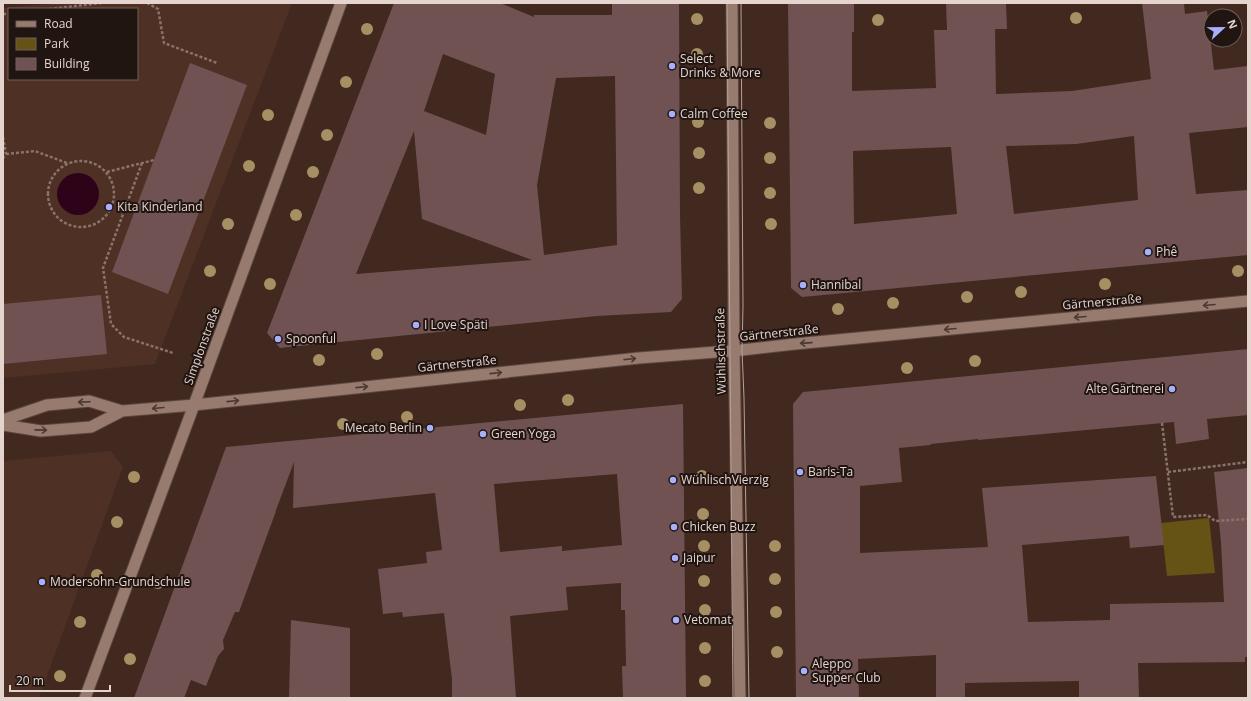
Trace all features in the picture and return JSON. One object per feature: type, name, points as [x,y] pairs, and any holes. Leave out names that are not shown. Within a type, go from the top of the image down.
[{"type":"street","name":"Simplonstraße","points":[[85,698],[341,3]]},
{"type":"street","name":"Wühlischstraße","points":[[732,3],[734,350],[740,698]]},
{"type":"street","name":"Gärtnerstraße","points":[[122,411],[194,405],[639,358],[1248,301]]},
{"type":"street","points":[[3,420],[47,405],[75,402],[89,401],[122,411]]},
{"type":"street","points":[[3,425],[40,431],[91,426],[122,411]]},
{"type":"path","points":[[58,8],[102,3]]},
{"type":"path","points":[[147,3],[158,9],[164,43],[217,63]]},
{"type":"path","points":[[3,137],[6,154],[3,158]]},
{"type":"path","points":[[6,154],[35,151],[67,163]]},
{"type":"path","points":[[78,160],[88,161],[107,172],[112,182],[114,193],[113,204],[108,214],[91,226],[79,228],[59,220],[52,211],[48,201],[48,189],[51,179],[58,170],[67,163],[78,160]]},
{"type":"path","points":[[107,172],[154,160]]},
{"type":"path","points":[[142,163],[103,268],[111,324],[124,337],[173,354]]},
{"type":"path","points":[[1162,423],[1173,517],[1208,515],[1215,521],[1248,519]]},
{"type":"path","points":[[1168,472],[1248,462]]},
{"type":"shaded area","name":"Kita Kinderland","points":[[58,3],[292,3],[155,364],[3,378],[3,8]]},
{"type":"shaded area","points":[[78,173],[93,179],[99,194],[93,209],[78,215],[63,209],[57,194],[63,179]]},
{"type":"shaded area","name":"Modersohn-Grundschule","points":[[111,451],[123,467],[39,698],[3,698],[3,461]]},
{"type":"green space","points":[[1209,518],[1215,573],[1167,576],[1161,523]]},
{"type":"building","points":[[394,3],[500,3],[534,17],[534,15],[612,15],[612,3],[679,3],[682,299],[671,312],[597,316],[280,348],[267,333]],"holes":[[[443,54],[495,74],[486,135],[424,111]],[[615,76],[617,245],[544,255],[537,185],[556,78]],[[414,131],[422,219],[532,260],[356,274]]]},
{"type":"building","points":[[788,3],[854,3],[854,32],[852,32],[852,91],[936,88],[934,30],[947,30],[946,3],[1006,3],[1007,29],[995,29],[996,94],[1072,91],[1151,79],[1142,3],[1184,3],[1185,14],[1203,12],[1203,48],[1211,48],[1214,70],[1248,66],[1248,127],[1189,133],[1196,194],[1248,190],[1248,255],[802,297],[791,288]],"holes":[[[1134,136],[1138,200],[1014,214],[1006,146],[1076,144]],[[951,147],[957,214],[854,224],[853,151]]]},
{"type":"building","points":[[190,63],[247,85],[168,294],[112,272]]},
{"type":"building","points":[[101,295],[107,354],[3,364],[3,304]]},
{"type":"building","points":[[1248,349],[1248,415],[1207,419],[1209,439],[1176,444],[1174,422],[978,439],[899,448],[902,482],[860,486],[860,553],[988,547],[982,488],[1156,476],[1164,545],[1130,548],[1129,536],[1022,545],[1028,622],[1110,620],[1110,604],[1224,602],[1221,542],[1214,472],[1248,468],[1248,657],[1245,657],[1245,662],[1138,663],[1139,698],[1079,698],[1079,681],[965,683],[965,698],[936,698],[936,655],[858,659],[859,698],[796,698],[793,404],[803,392]]},
{"type":"building","points":[[683,404],[686,698],[623,698],[622,666],[626,666],[625,610],[621,610],[621,583],[566,587],[568,610],[510,616],[516,698],[452,698],[452,679],[444,613],[403,617],[402,612],[383,614],[378,569],[427,563],[426,552],[442,550],[435,493],[293,508],[294,462],[275,510],[276,511],[239,612],[235,612],[223,640],[224,649],[218,656],[206,686],[191,680],[184,698],[134,698],[226,447]],"holes":[[[617,474],[622,545],[562,551],[562,546],[500,552],[494,484]]]},
{"type":"building","points":[[291,620],[350,628],[350,698],[289,698]]},
{"type":"tram line","points":[[727,3],[733,698]]},
{"type":"tram line","points":[[741,3],[742,350],[749,698]]},
{"type":"place","name":"Select Drinks & More","points":[[672,66]]},
{"type":"place","name":"Calm Coffee","points":[[672,114]]},
{"type":"place","name":"Kita Kinderland","points":[[109,207]]},
{"type":"place","name":"Phê","points":[[1148,252]]},
{"type":"place","name":"Hannibal","points":[[803,285]]},
{"type":"place","name":"I Love Späti","points":[[416,325]]},
{"type":"place","name":"Spoonful","points":[[278,339]]},
{"type":"place","name":"Alte Gärtnerei","points":[[1172,389]]},
{"type":"place","name":"Mecato Berlin","points":[[430,428]]},
{"type":"place","name":"Green Yoga","points":[[483,434]]},
{"type":"place","name":"Baris-Ta","points":[[800,472]]},
{"type":"place","name":"WühlischVierzig","points":[[673,480]]},
{"type":"place","name":"Chicken Buzz","points":[[674,527]]},
{"type":"place","name":"Jaipur","points":[[675,558]]},
{"type":"place","name":"Modersohn-Grundschule","points":[[42,582]]},
{"type":"place","name":"Vetomat","points":[[676,620]]},
{"type":"place","name":"Aleppo Supper Club","points":[[804,671]]}]
